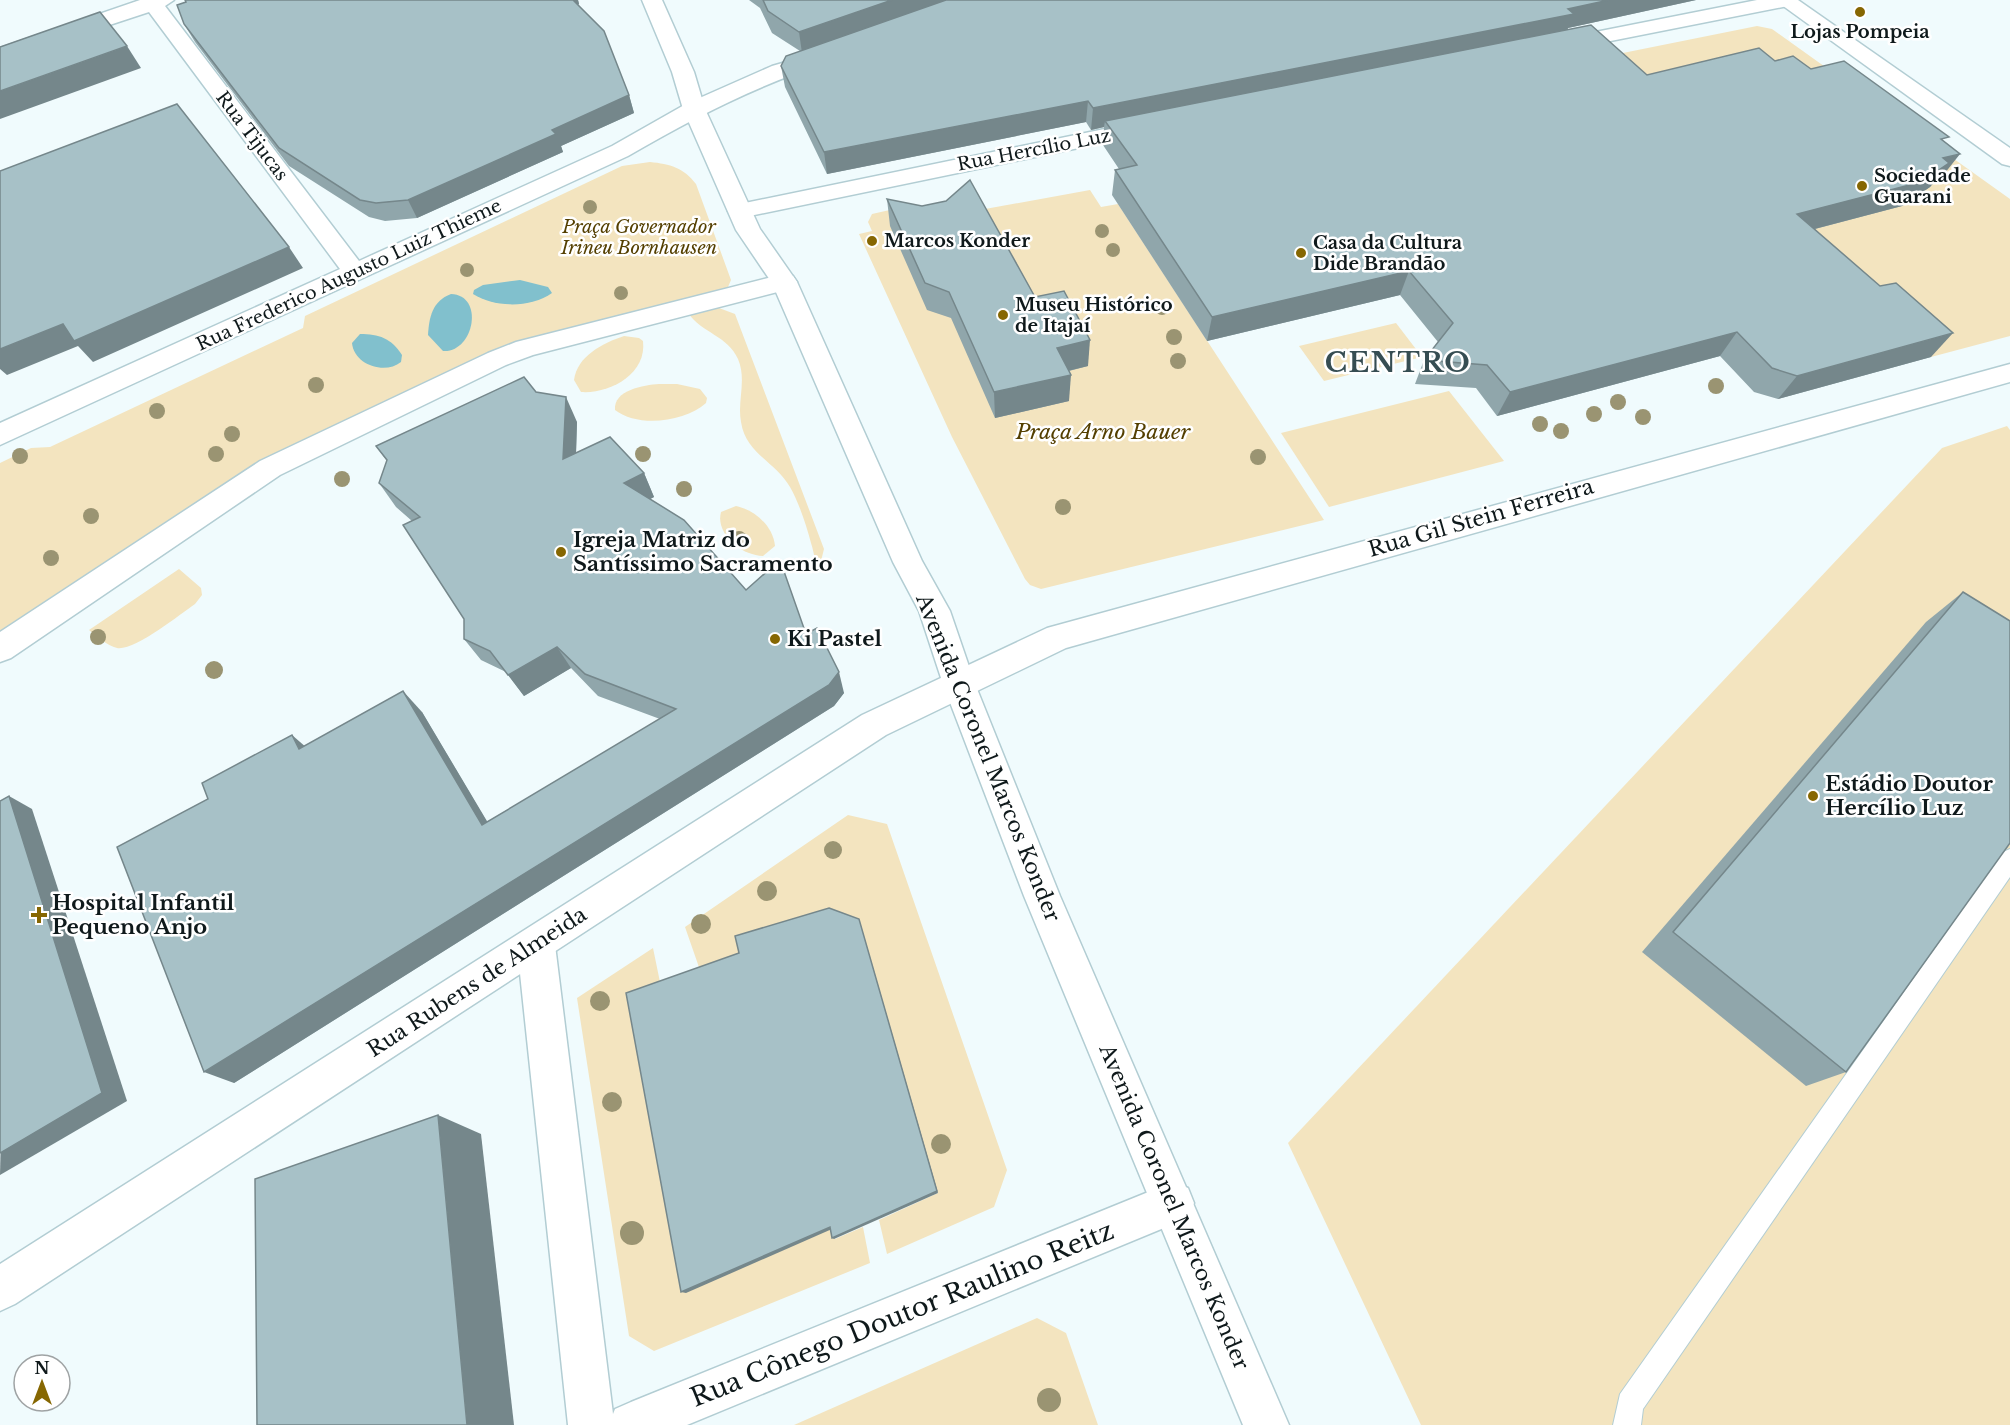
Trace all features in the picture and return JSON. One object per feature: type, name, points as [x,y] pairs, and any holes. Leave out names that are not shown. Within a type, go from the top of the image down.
[{"type":"main road","name":"Avenida Coronel Marcos Konder","points":[[652,0],[683,72],[694,109],[748,230],[784,282],[908,562],[934,611],[958,684],[1042,896],[1266,1425]]},
{"type":"main road","points":[[1539,49],[1786,0],[2010,159]]},
{"type":"main road","points":[[0,55],[155,1]]},
{"type":"main road","name":"Rua Tijucas","points":[[155,1],[355,272]]},
{"type":"main road","name":"Rua Frederico Augusto Luiz Thieme","points":[[0,435],[620,151],[694,109],[780,71],[840,51]]},
{"type":"main road","name":"Rua Hercílio Luz","points":[[740,211],[1164,124]]},
{"type":"main road","points":[[0,649],[270,468],[497,359],[525,348],[784,282]]},
{"type":"main road","name":"Rua Gil Stein Ferreira","points":[[958,684],[1058,637],[2010,373]]},
{"type":"main road","name":"Rua Rubens de Almeida","points":[[0,1289],[874,725],[958,684]]},
{"type":"main road","points":[[536,945],[591,1425]]},
{"type":"main road","name":"Rua Cônego Doutor Raulino Reitz","points":[[631,1425],[1173,1203]]},
{"type":"lane","points":[[1627,1425],[1630,1404],[2010,859]]},
{"type":"green space","name":"Sociedade Guarani","points":[[1757,26],[1772,29],[2010,199],[2010,336],[1931,357],[1593,59]]},
{"type":"green space","name":"Praça Governador Irineu Bornhausen","points":[[650,162],[676,168],[687,174],[696,184],[731,280],[728,287],[533,337],[475,360],[0,636],[0,463],[31,448],[50,447],[303,328],[305,316],[622,166]]},
{"type":"green space","name":"Praça Arno Bauer","points":[[1090,190],[1101,207],[1118,204],[1324,520],[1041,589],[1030,585],[1025,579],[952,437],[859,234],[872,231],[868,222],[872,214],[903,207],[914,209],[969,195],[985,209]]},
{"type":"green space","points":[[719,308],[735,314],[824,549],[819,569],[802,514],[790,487],[777,470],[755,450],[744,433],[740,414],[742,375],[734,351],[688,313]]},
{"type":"green space","points":[[1396,323],[1422,357],[1324,381],[1299,346]]},
{"type":"green space","points":[[624,336],[639,338],[643,341],[643,353],[633,372],[624,380],[603,390],[581,392],[574,380],[580,364],[592,352]]},
{"type":"green space","points":[[677,384],[700,389],[707,398],[706,403],[686,415],[648,421],[625,416],[615,410],[616,403],[624,393],[638,387]]},
{"type":"green space","points":[[1449,391],[1504,461],[1329,507],[1281,433]]},
{"type":"green space","name":"Estádio Doutor Hercílio Luz","points":[[2007,426],[2010,430],[2010,1425],[1421,1425],[1288,1143],[1942,448]]},
{"type":"green space","points":[[736,506],[756,515],[771,532],[775,546],[763,556],[739,548],[726,536],[720,520],[721,512]]},
{"type":"green space","points":[[179,569],[201,588],[202,595],[195,604],[157,631],[135,644],[117,648],[89,630]]},
{"type":"green space","points":[[848,815],[887,824],[1007,1170],[994,1207],[887,1254],[879,1220],[938,1193],[742,959],[701,973],[685,927]]},
{"type":"green space","points":[[653,948],[661,987],[832,1229],[835,1239],[863,1227],[870,1263],[654,1351],[629,1336],[577,998]]},
{"type":"green space","points":[[1037,1318],[1066,1333],[1098,1425],[794,1425]]},
{"type":"water","points":[[520,280],[548,287],[552,293],[524,304],[502,304],[473,294],[474,290],[483,285]]},
{"type":"water","points":[[451,294],[462,297],[468,304],[472,313],[471,324],[462,343],[454,349],[443,351],[428,335],[429,322],[436,306]]},
{"type":"water","points":[[360,334],[379,336],[389,341],[402,355],[401,362],[387,368],[379,368],[364,362],[354,351],[352,343]]},
{"type":"building","points":[[185,0],[573,0],[604,31],[629,95],[552,130],[556,134],[408,200],[376,203],[360,200],[279,148],[184,24],[177,5],[186,2]]},
{"type":"building","points":[[763,0],[892,0],[799,32],[768,11]]},
{"type":"building","points":[[946,0],[1609,0],[1568,9],[1574,14],[1093,108],[1088,101],[824,152],[781,66],[786,56]]},
{"type":"building","points":[[100,12],[127,46],[0,91],[0,47]]},
{"type":"building","points":[[1591,25],[1647,75],[1759,48],[1775,61],[1793,56],[1811,69],[1844,61],[1949,137],[1941,139],[1960,154],[1943,158],[1949,163],[1921,182],[1797,214],[1880,286],[1896,283],[1953,333],[1797,376],[1772,368],[1737,332],[1510,392],[1487,365],[1424,360],[1453,323],[1409,271],[1212,317],[1115,170],[1137,165],[1105,121]]},
{"type":"building","points":[[177,104],[289,247],[74,341],[63,324],[0,349],[0,171]]},
{"type":"building","name":"Museu Histórico de Itajaí","points":[[970,180],[1035,297],[1064,291],[1090,340],[1057,348],[1071,375],[994,392],[949,292],[925,283],[887,199],[922,206],[946,201]]},
{"type":"building","points":[[524,377],[536,392],[566,397],[563,459],[610,437],[644,473],[624,483],[684,520],[746,590],[780,560],[806,634],[817,628],[839,672],[829,685],[204,1072],[117,847],[208,799],[202,783],[292,735],[299,749],[403,691],[482,825],[676,709],[585,674],[557,647],[508,675],[490,651],[464,639],[464,619],[403,525],[420,517],[379,483],[387,460],[376,446]]},
{"type":"building","points":[[1963,592],[2010,621],[2010,843],[1846,1072],[1673,932]]},
{"type":"building","points":[[9,796],[102,1093],[0,1153],[0,801]]},
{"type":"building","points":[[829,908],[859,919],[937,1191],[832,1238],[830,1227],[681,1292],[626,993],[739,953],[735,936]]},
{"type":"building","points":[[438,1115],[467,1425],[257,1425],[255,1179]]},
{"type":"place","name":"Lojas Pompeia","points":[[1860,12]]},
{"type":"place","name":"Sociedade Guarani","points":[[1862,186]]},
{"type":"place","name":"Marcos Konder","points":[[872,241]]},
{"type":"place","name":"Casa da Cultura Dide Brandão","points":[[1301,253]]},
{"type":"place","name":"Museu Histórico de Itajaí","points":[[1003,315]]},
{"type":"place","name":"Igreja Matriz do Santíssimo Sacramento","points":[[561,552]]},
{"type":"place","name":"Ki Pastel","points":[[775,639]]},
{"type":"place","name":"Estádio Doutor Hercílio Luz","points":[[1813,796]]},
{"type":"place","name":"Hospital Infantil Pequeno Anjo","points":[[39,915]]},
{"type":"district","name":"CENTRO","points":[[1398,362]]}]
